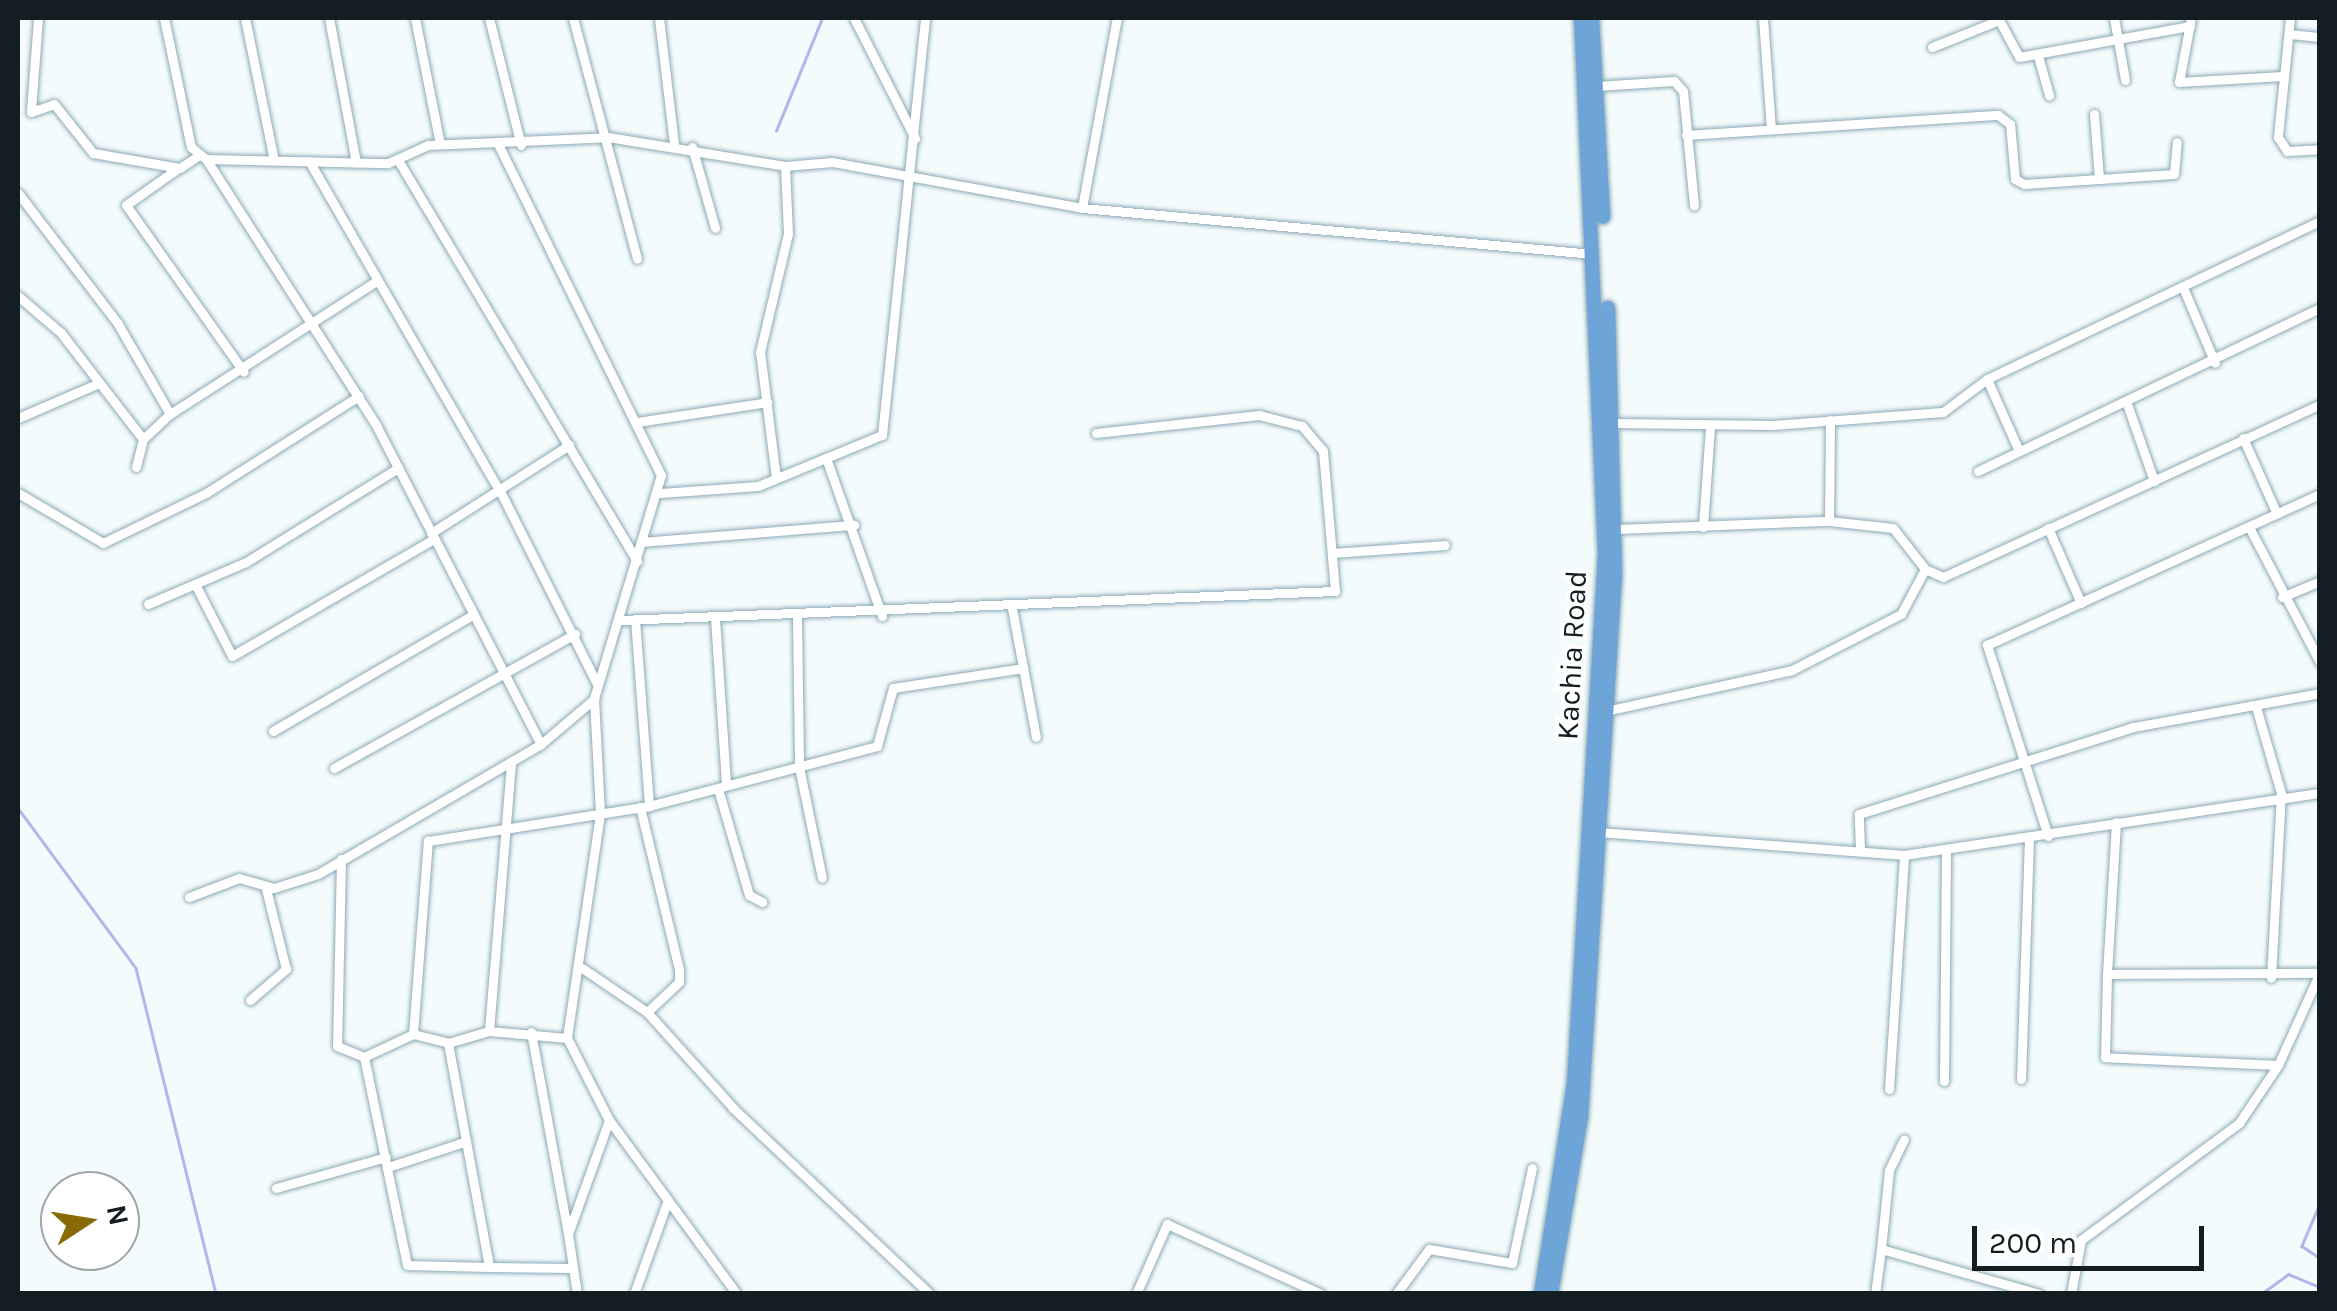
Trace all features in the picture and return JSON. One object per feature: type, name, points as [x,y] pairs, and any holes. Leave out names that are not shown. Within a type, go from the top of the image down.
[{"type":"highway","name":"Kachia Road","points":[[1551,1294],[1581,1117],[1605,528],[1596,254],[1581,18]]},
{"type":"highway","name":"Kachia Road","points":[[1541,1294],[1570,1122],[1591,889],[1600,832],[1616,529],[1592,18]]},
{"type":"street","points":[[38,18],[31,112],[54,104],[92,153],[180,168]]},
{"type":"street","points":[[164,18],[202,157],[359,396],[541,744]]},
{"type":"street","points":[[245,18],[274,160]]},
{"type":"street","points":[[329,18],[356,162]]},
{"type":"street","points":[[415,18],[440,144]]},
{"type":"street","points":[[489,18],[521,146]]},
{"type":"street","points":[[573,18],[637,260]]},
{"type":"street","points":[[659,18],[674,142]]},
{"type":"street","points":[[854,18],[914,138]]},
{"type":"street","points":[[661,493],[776,478],[884,431],[914,182],[914,138],[926,18]]},
{"type":"street","points":[[1082,208],[1117,18]]},
{"type":"street","points":[[1763,18],[1770,129]]},
{"type":"street","points":[[2114,18],[2125,80]]},
{"type":"street","points":[[2290,18],[2281,147],[2320,150]]},
{"type":"street","points":[[1932,46],[1998,19],[2014,55],[2038,56],[2190,22],[2179,82],[2284,76]]},
{"type":"street","points":[[2290,34],[2320,37]]},
{"type":"street","points":[[2038,56],[2049,95]]},
{"type":"street","points":[[1596,86],[1674,82],[1683,91],[1694,204]]},
{"type":"street","points":[[2094,114],[2099,178]]},
{"type":"street","points":[[1686,135],[1998,115],[2010,124],[2018,184],[2174,174],[2177,142]]},
{"type":"street","points":[[244,372],[126,205],[202,157],[356,162],[398,160],[440,144],[521,146],[602,137],[674,142],[785,166],[832,162],[914,182],[1082,208],[1596,254]]},
{"type":"street","points":[[498,144],[637,422],[661,493],[641,542],[622,620],[594,699],[600,814],[582,968],[567,1038],[609,1120],[666,1205],[732,1292]]},
{"type":"street","points":[[692,147],[715,228]]},
{"type":"street","points":[[398,160],[636,561]]},
{"type":"street","points":[[309,161],[501,493],[597,684]]},
{"type":"street","points":[[776,478],[760,352],[788,234],[785,166]]},
{"type":"street","points":[[18,193],[118,324],[170,414]]},
{"type":"street","points":[[1614,423],[1710,426],[1951,411],[1987,379],[2184,290],[2320,221]]},
{"type":"street","points":[[136,467],[143,439],[170,414],[313,329],[378,280]]},
{"type":"street","points":[[2184,290],[2215,364]]},
{"type":"street","points":[[18,296],[62,333],[97,384],[143,439]]},
{"type":"street","points":[[1978,471],[2215,364],[2320,308]]},
{"type":"street","points":[[1987,379],[2019,451]]},
{"type":"street","points":[[18,418],[97,384]]},
{"type":"street","points":[[18,493],[103,543],[206,494],[359,396]]},
{"type":"street","points":[[2126,401],[2154,480]]},
{"type":"street","points":[[637,422],[767,402]]},
{"type":"street","points":[[1616,529],[1829,520],[1898,529],[1924,569],[1943,577],[2320,404]]},
{"type":"street","points":[[622,620],[882,616],[1335,591],[1323,451],[1302,426],[1258,415],[1096,433]]},
{"type":"street","points":[[1829,520],[1830,420]]},
{"type":"street","points":[[1703,527],[1710,426]]},
{"type":"street","points":[[2243,438],[2273,516],[2263,540]]},
{"type":"street","points":[[194,584],[232,656],[433,536],[569,445]]},
{"type":"street","points":[[826,458],[854,525],[882,616]]},
{"type":"street","points":[[148,604],[194,584],[398,468]]},
{"type":"street","points":[[2048,836],[1987,644],[2320,494]]},
{"type":"street","points":[[641,542],[854,525]]},
{"type":"street","points":[[2048,528],[2081,603]]},
{"type":"street","points":[[2249,528],[2263,540],[2282,597],[2320,662]]},
{"type":"street","points":[[1333,554],[1445,545]]},
{"type":"street","points":[[1606,711],[1792,670],[1901,614],[1924,569]]},
{"type":"street","points":[[2282,597],[2320,581]]},
{"type":"street","points":[[1012,608],[1036,736]]},
{"type":"street","points":[[273,731],[472,614]]},
{"type":"street","points":[[797,617],[799,767],[822,878]]},
{"type":"street","points":[[714,618],[722,787],[748,895],[762,902]]},
{"type":"street","points":[[635,620],[645,807],[679,970],[647,1012]]},
{"type":"street","points":[[334,768],[575,634]]},
{"type":"street","points":[[412,1034],[428,842],[645,807],[877,746],[893,688],[1024,668]]},
{"type":"street","points":[[1860,850],[1859,814],[2133,727],[2256,708],[2320,693]]},
{"type":"street","points":[[189,897],[239,878],[266,888],[341,859],[511,763],[541,744],[594,699]]},
{"type":"street","points":[[2256,708],[2281,794],[2271,978]]},
{"type":"street","points":[[489,1030],[510,831],[511,763]]},
{"type":"street","points":[[1600,832],[1904,855],[2048,836],[2281,794],[2320,794]]},
{"type":"street","points":[[2116,822],[2105,1057],[2278,1064]]},
{"type":"street","points":[[2020,1080],[2029,838]]},
{"type":"street","points":[[1944,1081],[1946,850]]},
{"type":"street","points":[[1889,1088],[1904,855]]},
{"type":"street","points":[[341,859],[337,1046],[364,1057],[412,1034],[448,1043],[489,1030],[567,1038]]},
{"type":"street","points":[[250,1000],[286,969],[266,888]]},
{"type":"street","points":[[582,968],[647,1012],[733,1108],[930,1294]]},
{"type":"street","points":[[2071,1294],[2081,1240],[2239,1123],[2278,1064],[2319,975],[2271,978],[2106,974]]},
{"type":"street","points":[[532,1032],[577,1294]]},
{"type":"street","points":[[448,1043],[489,1266]]},
{"type":"street","points":[[364,1057],[407,1265],[570,1268]]},
{"type":"street","points":[[568,1234],[609,1120]]},
{"type":"street","points":[[1875,1294],[1888,1170],[1904,1139]]},
{"type":"street","points":[[276,1188],[464,1142]]},
{"type":"street","points":[[1396,1294],[1429,1250],[1512,1263],[1532,1168]]},
{"type":"street","points":[[634,1294],[666,1205]]},
{"type":"street","points":[[1136,1294],[1167,1224],[1321,1294]]},
{"type":"street","points":[[1881,1249],[2039,1294]]},
{"type":"waterway","points":[[776,131],[822,18]]},
{"type":"waterway","points":[[18,808],[136,968],[216,1294]]},
{"type":"waterway","points":[[2320,1204],[2302,1246],[2320,1258]]},
{"type":"waterway","points":[[2265,1291],[2288,1274],[2320,1287]]}]
